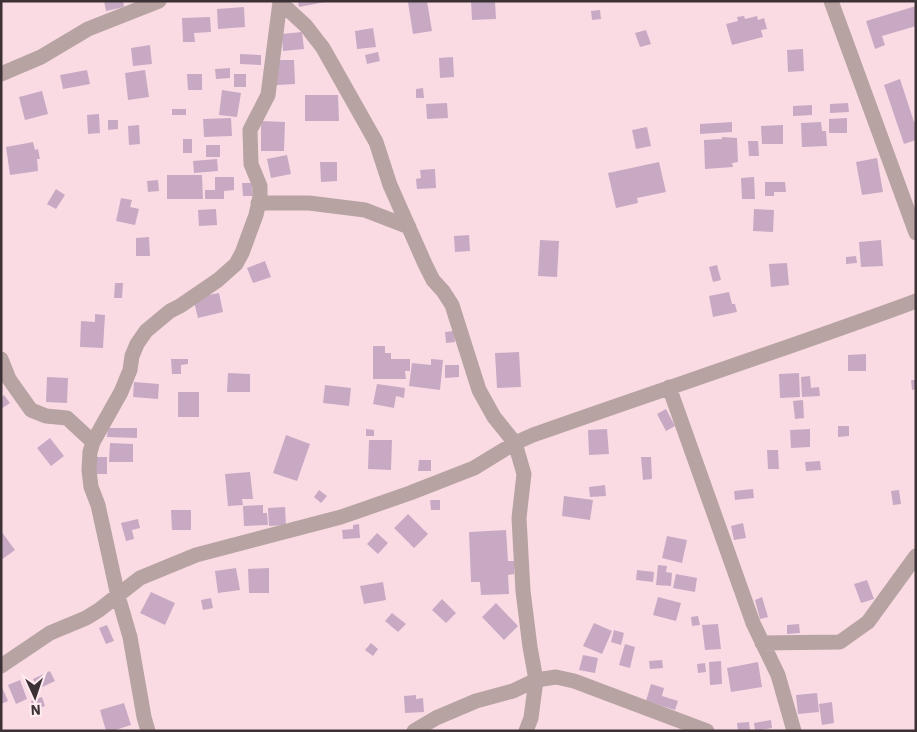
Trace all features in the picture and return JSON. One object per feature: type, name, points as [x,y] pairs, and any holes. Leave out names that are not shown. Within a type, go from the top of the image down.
[{"type":"street","points":[[1,74],[41,57],[88,29],[159,1]]},
{"type":"street","points":[[831,1],[916,233]]},
{"type":"street","points":[[148,731],[130,636],[118,596],[100,514],[92,487],[89,470],[90,452],[93,442],[121,392],[130,370],[132,356],[137,344],[146,331],[170,310],[180,306],[202,291],[236,264],[242,253],[260,197],[260,186],[251,164],[250,130],[268,95],[280,2]]},
{"type":"street","points":[[280,2],[306,26],[323,48],[376,142],[390,185],[433,280],[443,291],[452,306],[479,390],[494,417],[515,443],[524,474],[519,518],[523,591],[536,680],[531,718],[526,731]]},
{"type":"street","points":[[258,203],[309,203],[365,210],[409,227]]},
{"type":"street","points":[[1,666],[50,634],[86,618],[140,578],[196,555],[341,517],[402,496],[474,468],[515,443],[533,435],[916,301]]},
{"type":"street","points":[[1,359],[9,380],[31,410],[46,416],[67,418],[93,442]]},
{"type":"street","points":[[669,387],[753,623],[778,675],[794,731]]},
{"type":"street","points":[[762,643],[840,642],[868,622],[916,556]]},
{"type":"street","points":[[414,731],[436,718],[476,701],[513,691],[536,680],[556,677],[574,681],[707,731]]},
{"type":"building","points":[[104,1],[123,1],[124,7],[106,11]]},
{"type":"building","points":[[298,1],[325,1],[325,2],[299,7]]},
{"type":"building","points":[[427,1],[432,31],[413,34],[408,2]]},
{"type":"building","points":[[471,1],[495,1],[496,19],[472,20]]},
{"type":"building","points":[[916,6],[916,26],[882,36],[885,45],[875,49],[866,21]]},
{"type":"building","points":[[244,7],[245,27],[218,29],[217,9]]},
{"type":"building","points":[[600,10],[601,19],[592,20],[591,11]]},
{"type":"building","points":[[744,16],[745,19],[757,16],[758,20],[764,18],[767,29],[761,30],[763,37],[732,45],[726,24],[738,21],[737,17]]},
{"type":"building","points":[[210,17],[211,32],[194,33],[195,42],[183,42],[182,18]]},
{"type":"building","points":[[373,28],[376,47],[357,49],[355,31]]},
{"type":"building","points":[[646,30],[651,44],[640,47],[635,33]]},
{"type":"building","points":[[302,32],[304,49],[283,51],[282,34]]},
{"type":"building","points":[[150,45],[152,64],[133,66],[131,48]]},
{"type":"building","points":[[803,49],[804,71],[788,72],[787,50]]},
{"type":"building","points":[[378,52],[380,61],[367,64],[365,55]]},
{"type":"building","points":[[240,54],[261,55],[261,65],[240,64]]},
{"type":"building","points":[[453,57],[454,77],[440,78],[439,58]]},
{"type":"building","points":[[276,60],[294,60],[295,84],[277,85]]},
{"type":"building","points":[[230,68],[230,78],[216,79],[215,69]]},
{"type":"building","points":[[87,70],[90,84],[63,89],[60,75]]},
{"type":"building","points":[[145,70],[149,97],[128,100],[125,73]]},
{"type":"building","points":[[187,74],[202,74],[202,90],[188,90]]},
{"type":"building","points":[[234,74],[246,74],[246,87],[234,87]]},
{"type":"building","points":[[900,79],[914,122],[916,121],[916,140],[904,144],[884,85]]},
{"type":"building","points":[[423,88],[424,98],[416,98],[416,89]]},
{"type":"building","points":[[222,90],[241,93],[237,117],[219,115]]},
{"type":"building","points":[[42,91],[48,114],[25,120],[19,97]]},
{"type":"building","points":[[305,95],[338,95],[339,121],[305,121]]},
{"type":"building","points":[[447,103],[448,118],[427,119],[426,104]]},
{"type":"building","points":[[848,103],[849,112],[830,113],[830,104]]},
{"type":"building","points":[[812,105],[812,115],[793,116],[793,106]]},
{"type":"building","points":[[172,109],[186,109],[186,115],[172,115]]},
{"type":"building","points":[[99,114],[100,133],[88,134],[87,115]]},
{"type":"building","points":[[231,118],[232,136],[204,137],[203,119]]},
{"type":"building","points":[[847,118],[847,133],[829,133],[829,119]]},
{"type":"building","points":[[108,120],[118,120],[118,129],[108,130]]},
{"type":"building","points":[[261,121],[285,122],[284,151],[261,151]]},
{"type":"building","points":[[732,122],[732,132],[700,134],[700,124]]},
{"type":"building","points":[[821,122],[822,131],[826,131],[827,146],[802,147],[801,123]]},
{"type":"building","points":[[139,125],[140,144],[129,145],[128,126]]},
{"type":"building","points":[[783,125],[783,144],[762,144],[761,126]]},
{"type":"building","points":[[647,127],[651,146],[636,149],[632,130]]},
{"type":"building","points":[[722,137],[737,138],[738,162],[732,163],[733,167],[705,169],[704,140],[722,139]]},
{"type":"building","points":[[183,139],[192,139],[192,153],[183,153]]},
{"type":"building","points":[[748,141],[758,141],[759,156],[749,156]]},
{"type":"building","points":[[33,142],[35,150],[38,149],[40,159],[37,159],[38,171],[10,175],[6,147]]},
{"type":"building","points":[[206,145],[220,145],[220,157],[206,157]]},
{"type":"building","points":[[287,155],[291,174],[271,178],[267,159]]},
{"type":"building","points":[[877,158],[883,192],[862,195],[856,162]]},
{"type":"building","points":[[217,159],[218,171],[194,173],[193,161]]},
{"type":"building","points":[[320,162],[337,162],[337,181],[321,182]]},
{"type":"building","points":[[659,162],[666,192],[637,198],[638,203],[616,208],[608,173]]},
{"type":"building","points":[[435,169],[436,188],[417,189],[416,179],[421,178],[420,170]]},
{"type":"building","points":[[167,175],[202,175],[203,199],[167,199]]},
{"type":"building","points":[[215,177],[234,177],[234,190],[224,191],[224,199],[205,199],[205,190],[215,190]]},
{"type":"building","points":[[754,177],[755,199],[742,199],[741,178]]},
{"type":"building","points":[[158,180],[159,191],[148,192],[147,181]]},
{"type":"building","points":[[765,182],[785,182],[786,192],[774,192],[774,196],[765,196]]},
{"type":"building","points":[[242,183],[252,183],[253,196],[243,196]]},
{"type":"building","points":[[56,189],[65,195],[56,209],[47,204]]},
{"type":"building","points":[[121,198],[132,200],[130,207],[139,209],[135,225],[116,221]]},
{"type":"building","points":[[216,209],[217,225],[199,226],[198,210]]},
{"type":"building","points":[[754,209],[774,210],[773,232],[753,231]]},
{"type":"building","points":[[469,235],[470,251],[455,252],[454,236]]},
{"type":"building","points":[[149,237],[150,256],[136,256],[136,238]]},
{"type":"building","points":[[540,240],[559,241],[557,277],[538,276]]},
{"type":"building","points":[[881,240],[883,266],[861,267],[859,242]]},
{"type":"building","points":[[856,256],[857,263],[846,264],[846,257]]},
{"type":"building","points":[[265,261],[271,277],[253,283],[247,268]]},
{"type":"building","points":[[787,263],[789,285],[771,287],[769,264]]},
{"type":"building","points":[[717,265],[721,280],[713,282],[709,267]]},
{"type":"building","points":[[115,283],[123,283],[122,298],[114,298]]},
{"type":"building","points":[[729,292],[732,304],[735,304],[737,312],[713,317],[709,296]]},
{"type":"building","points":[[219,293],[223,312],[198,318],[193,298]]},
{"type":"building","points":[[95,314],[105,315],[103,348],[80,347],[81,321],[95,322]]},
{"type":"building","points":[[454,331],[455,342],[446,343],[445,332]]},
{"type":"building","points":[[373,346],[385,346],[385,353],[391,353],[391,359],[410,359],[410,371],[405,371],[406,379],[373,379]]},
{"type":"building","points":[[519,352],[521,387],[497,388],[495,353]]},
{"type":"building","points":[[866,354],[866,371],[848,371],[848,355]]},
{"type":"building","points":[[171,359],[188,359],[188,364],[181,365],[181,374],[172,374]]},
{"type":"building","points":[[431,359],[443,360],[440,390],[409,386],[412,363],[431,365]]},
{"type":"building","points":[[445,365],[459,365],[459,377],[445,378]]},
{"type":"building","points":[[228,373],[250,374],[250,392],[227,392]]},
{"type":"building","points":[[799,373],[800,397],[780,398],[779,374]]},
{"type":"building","points":[[810,376],[811,388],[819,387],[820,396],[802,397],[801,377]]},
{"type":"building","points":[[47,377],[68,378],[67,403],[46,402]]},
{"type":"building","points":[[911,380],[916,380],[916,389],[912,390]]},
{"type":"building","points":[[134,382],[159,384],[158,399],[133,397]]},
{"type":"building","points":[[377,384],[405,388],[404,398],[396,396],[394,408],[373,404]]},
{"type":"building","points":[[325,385],[351,388],[349,406],[323,403]]},
{"type":"building","points":[[178,392],[199,392],[199,417],[178,417]]},
{"type":"building","points":[[4,395],[10,403],[1,409],[1,398]]},
{"type":"building","points":[[803,400],[804,418],[795,419],[793,401]]},
{"type":"building","points":[[666,409],[675,426],[666,431],[657,414]]},
{"type":"building","points":[[838,426],[849,426],[849,436],[838,437]]},
{"type":"building","points":[[108,428],[137,428],[137,438],[107,437]]},
{"type":"building","points":[[366,429],[374,430],[374,436],[366,436]]},
{"type":"building","points":[[607,429],[609,454],[589,455],[588,430]]},
{"type":"building","points":[[810,429],[810,447],[791,448],[790,430]]},
{"type":"building","points":[[286,435],[310,444],[297,481],[273,473]]},
{"type":"building","points":[[50,438],[64,456],[51,466],[37,448]]},
{"type":"building","points":[[369,440],[392,440],[391,470],[368,469]]},
{"type":"building","points":[[110,443],[133,444],[133,462],[109,462]]},
{"type":"building","points":[[767,450],[778,450],[779,469],[768,469]]},
{"type":"building","points":[[96,457],[107,457],[107,474],[96,474]]},
{"type":"building","points":[[641,457],[651,457],[652,479],[643,480]]},
{"type":"building","points":[[419,460],[431,460],[431,471],[418,471]]},
{"type":"building","points":[[820,461],[821,470],[806,471],[805,462]]},
{"type":"building","points":[[250,472],[253,499],[242,499],[243,505],[228,506],[225,474]]},
{"type":"building","points":[[605,485],[606,496],[590,497],[589,487]]},
{"type":"building","points":[[753,489],[754,498],[735,500],[734,491]]},
{"type":"building","points":[[319,490],[327,496],[321,503],[314,497]]},
{"type":"building","points":[[899,490],[901,504],[893,505],[891,491]]},
{"type":"building","points":[[564,496],[593,500],[590,520],[562,516]]},
{"type":"building","points":[[430,500],[440,500],[440,510],[431,510]]},
{"type":"building","points":[[263,505],[263,513],[267,513],[268,525],[244,526],[243,506]]},
{"type":"building","points":[[285,507],[286,525],[269,526],[268,508]]},
{"type":"building","points":[[171,510],[191,510],[191,530],[172,530]]},
{"type":"building","points":[[408,514],[428,534],[414,548],[394,528]]},
{"type":"building","points":[[138,519],[140,528],[132,530],[134,539],[126,541],[121,523]]},
{"type":"building","points":[[743,523],[746,538],[734,540],[731,526]]},
{"type":"building","points":[[359,524],[360,538],[343,539],[342,530],[353,529],[353,525]]},
{"type":"building","points":[[506,530],[508,561],[514,561],[514,574],[508,575],[509,594],[481,595],[480,582],[471,582],[469,532]]},
{"type":"building","points":[[1,531],[15,550],[1,560]]},
{"type":"building","points":[[377,533],[388,543],[378,554],[367,544]]},
{"type":"building","points":[[667,536],[687,540],[682,563],[662,558]]},
{"type":"building","points":[[658,565],[667,566],[666,572],[672,573],[671,586],[656,585]]},
{"type":"building","points":[[236,568],[240,590],[218,593],[215,571]]},
{"type":"building","points":[[269,568],[269,593],[249,593],[248,569]]},
{"type":"building","points":[[637,570],[654,572],[653,582],[636,580]]},
{"type":"building","points":[[676,574],[697,578],[695,592],[673,588]]},
{"type":"building","points":[[867,580],[874,599],[861,603],[854,584]]},
{"type":"building","points":[[383,582],[386,600],[364,604],[360,586]]},
{"type":"building","points":[[151,592],[175,603],[165,625],[140,613]]},
{"type":"building","points":[[658,597],[681,603],[676,621],[653,615]]},
{"type":"building","points":[[762,597],[768,617],[760,619],[755,600]]},
{"type":"building","points":[[211,598],[213,608],[203,610],[201,600]]},
{"type":"building","points":[[442,599],[456,613],[446,623],[432,610]]},
{"type":"building","points":[[496,603],[518,626],[504,640],[482,617]]},
{"type":"building","points":[[392,613],[406,624],[398,632],[385,621]]},
{"type":"building","points":[[698,616],[700,625],[692,626],[691,617]]},
{"type":"building","points":[[594,623],[612,631],[602,654],[583,646]]},
{"type":"building","points":[[718,624],[721,649],[705,650],[702,625]]},
{"type":"building","points":[[799,624],[800,633],[787,634],[787,625]]},
{"type":"building","points":[[107,625],[114,641],[106,644],[99,628]]},
{"type":"building","points":[[614,630],[624,633],[621,645],[611,642]]},
{"type":"building","points":[[371,643],[378,649],[373,656],[365,650]]},
{"type":"building","points":[[625,644],[635,647],[630,668],[619,665]]},
{"type":"building","points":[[583,655],[598,658],[595,673],[579,670]]},
{"type":"building","points":[[662,660],[663,668],[650,669],[649,661]]},
{"type":"building","points":[[721,661],[722,684],[710,685],[709,662]]},
{"type":"building","points":[[758,662],[762,687],[731,692],[727,668]]},
{"type":"building","points":[[705,663],[706,672],[698,673],[697,664]]},
{"type":"building","points":[[50,671],[55,681],[38,689],[33,679]]},
{"type":"building","points":[[20,680],[27,699],[16,704],[8,685]]},
{"type":"building","points":[[651,684],[664,688],[662,696],[678,701],[675,710],[646,701]]},
{"type":"building","points":[[1,685],[8,701],[1,704]]},
{"type":"building","points":[[817,693],[819,712],[798,714],[796,695]]},
{"type":"building","points":[[416,695],[416,699],[423,698],[424,712],[405,713],[404,696]]},
{"type":"building","points":[[42,697],[45,706],[34,710],[31,701]]},
{"type":"building","points":[[832,702],[834,723],[822,725],[819,704]]},
{"type":"building","points":[[124,703],[131,725],[106,731],[100,710]]},
{"type":"building","points":[[771,720],[772,728],[755,731],[754,723]]},
{"type":"building","points":[[749,722],[750,731],[738,731],[737,723]]}]
